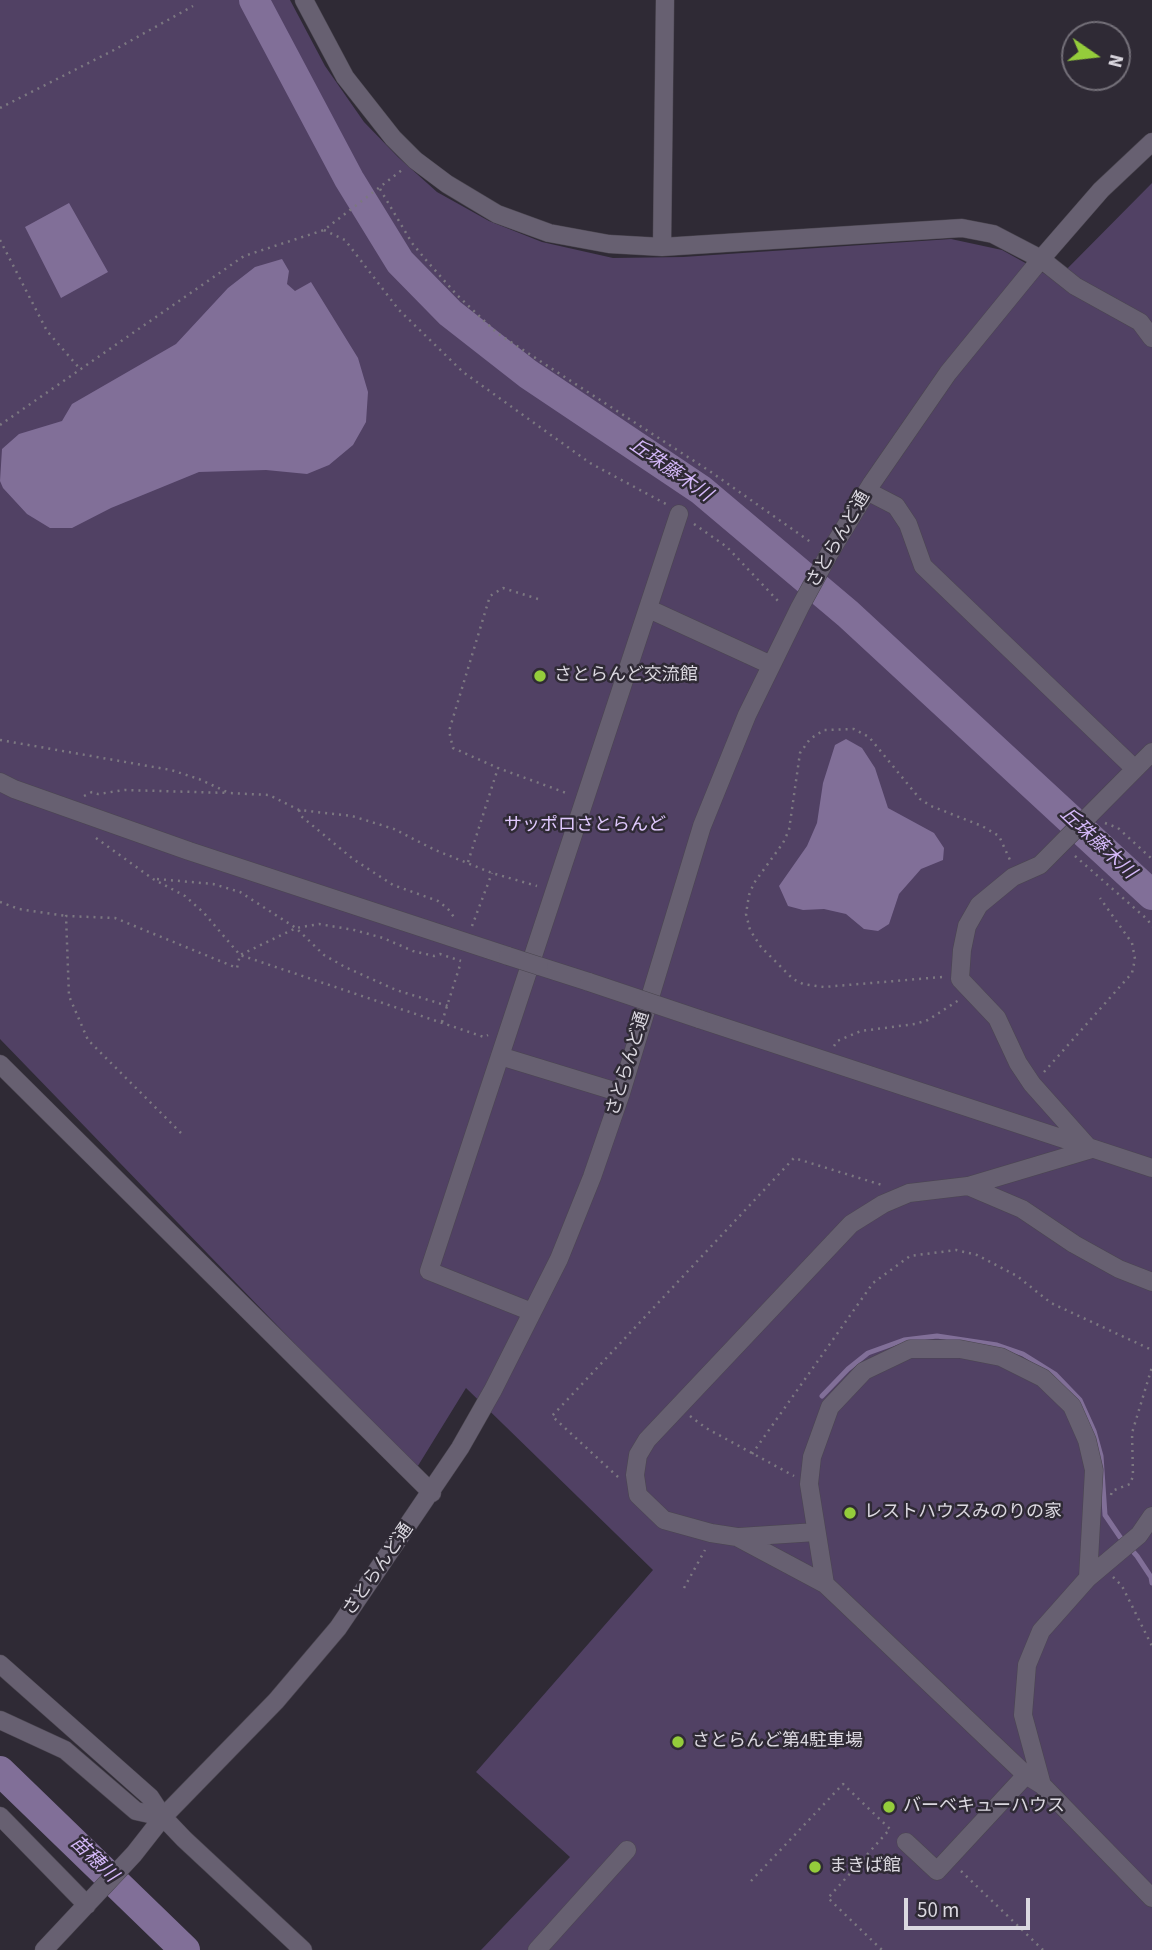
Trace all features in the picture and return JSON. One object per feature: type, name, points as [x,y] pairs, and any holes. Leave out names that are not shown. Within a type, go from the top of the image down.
[{"type":"street","points":[[304,0],[345,77],[393,138],[415,160],[447,184],[498,214],[548,233],[609,244],[662,247],[962,228],[993,234],[1041,259],[1075,286],[1140,322],[1152,338]]},
{"type":"street","points":[[662,247],[665,0]]},
{"type":"street","name":"さとらんど通","points":[[44,1950],[134,1854],[163,1817],[276,1702],[338,1628],[432,1493],[486,1402],[559,1259],[592,1177],[621,1093],[702,826],[747,715],[800,607],[867,491],[948,373],[1101,190],[1152,142]]},
{"type":"street","points":[[867,491],[896,506],[908,524],[923,566],[1135,769]]},
{"type":"street","points":[[532,1312],[429,1271],[679,514]]},
{"type":"street","points":[[649,609],[771,665]]},
{"type":"street","points":[[1091,1149],[1032,1084],[1018,1063],[997,1018],[965,984],[962,950],[967,926],[979,905],[1013,877],[1040,865],[1152,752]]},
{"type":"street","points":[[0,782],[190,851],[1152,1168]]},
{"type":"street","points":[[500,1056],[621,1093]]},
{"type":"street","points":[[0,1065],[432,1493]]},
{"type":"street","points":[[816,1532],[737,1537],[710,1533],[664,1520],[638,1495],[635,1475],[638,1455],[646,1440],[677,1406],[852,1224],[883,1204],[909,1193],[968,1186],[1091,1149]]},
{"type":"street","points":[[968,1186],[1022,1209],[1085,1250],[1119,1269],[1152,1282]]},
{"type":"street","points":[[825,1584],[809,1484],[812,1457],[830,1407],[864,1371],[910,1349],[960,1349],[1001,1357],[1043,1378],[1072,1406],[1087,1440],[1094,1470],[1096,1573]]},
{"type":"street","points":[[1042,1785],[1023,1715],[1027,1665],[1041,1630],[1096,1573],[1136,1538],[1152,1517]]},
{"type":"street","points":[[737,1537],[825,1584],[1026,1775],[1042,1785],[1152,1898]]},
{"type":"street","points":[[0,1664],[150,1797],[163,1817],[303,1950]]},
{"type":"street","points":[[4,1722],[65,1751],[136,1811],[163,1817]]},
{"type":"street","points":[[906,1842],[937,1871],[1026,1775]]},
{"type":"street","points":[[0,1816],[87,1905]]},
{"type":"street","points":[[537,1950],[627,1850]]},
{"type":"path","points":[[0,108],[193,6]]},
{"type":"path","points":[[0,425],[244,256],[324,229],[415,160]]},
{"type":"path","points":[[380,188],[412,243],[456,294],[497,333],[711,472],[811,543]]},
{"type":"path","points":[[324,229],[345,240],[399,310],[463,372],[590,463],[662,502],[727,547],[779,602]]},
{"type":"path","points":[[0,240],[47,331],[81,370]]},
{"type":"path","points":[[538,599],[503,587],[490,596],[449,731],[453,748],[498,768],[571,794]]},
{"type":"path","points":[[824,1060],[837,1041],[852,1034],[928,1020],[957,1002],[965,984],[932,977],[815,987],[803,984],[793,979],[761,947],[750,930],[746,914],[749,895],[789,830],[800,753],[810,739],[824,730],[854,729],[869,737],[920,799],[999,836],[1009,854],[1013,877]]},
{"type":"path","points":[[0,740],[171,770],[200,779],[229,793]]},
{"type":"path","points":[[468,862],[498,768]]},
{"type":"path","points":[[66,806],[92,792],[98,794],[125,790],[269,795],[299,810],[352,816],[394,829],[435,850],[492,873],[541,887]]},
{"type":"path","points":[[299,810],[301,816],[354,859],[393,885],[438,901],[448,909],[454,919],[472,926]]},
{"type":"path","points":[[1089,817],[1118,828],[1152,859]]},
{"type":"path","points":[[86,832],[117,851],[153,879],[185,896],[204,913],[240,955],[484,1037],[494,1032]]},
{"type":"path","points":[[1065,841],[1152,926]]},
{"type":"path","points":[[153,879],[203,882],[240,892],[296,928],[324,955],[345,967],[397,990],[448,1006]]},
{"type":"path","points":[[1032,1084],[1132,973],[1135,959],[1132,943],[1100,898]]},
{"type":"path","points":[[0,902],[30,911],[115,918],[237,968],[240,955]]},
{"type":"path","points":[[66,916],[69,996],[88,1040],[181,1133]]},
{"type":"path","points":[[240,955],[296,928],[319,924],[354,930],[383,938],[413,951],[434,956],[440,954],[461,961]]},
{"type":"path","points":[[638,1495],[552,1416],[794,1158],[909,1193]]},
{"type":"path","points":[[752,1454],[873,1283],[909,1256],[956,1250],[977,1255],[1017,1276],[1051,1303],[1152,1350]]},
{"type":"path","points":[[1110,1499],[1112,1491],[1130,1484],[1133,1476],[1132,1433],[1152,1367]]},
{"type":"path","points":[[677,1406],[706,1428],[809,1484]]},
{"type":"path","points":[[684,1588],[699,1564],[710,1533]]},
{"type":"path","points":[[1096,1573],[1122,1586],[1152,1646]]},
{"type":"path","points":[[751,1881],[844,1784],[890,1829],[828,1898],[882,1950]]},
{"type":"path","points":[[949,1859],[1043,1950]]},
{"type":"green space","name":"サッポロさとらんど","points":[[0,0],[290,0],[325,66],[364,122],[437,192],[489,221],[542,242],[613,258],[683,257],[951,239],[1002,250],[1056,280],[1152,183],[1152,1950],[481,1950],[570,1857],[476,1772],[653,1570],[466,1388],[416,1469],[0,1039]]},
{"type":"shaded area","points":[[69,203],[108,272],[61,298],[25,227]]},
{"type":"shaded area","points":[[282,259],[289,271],[287,284],[295,291],[311,282],[358,358],[368,392],[366,422],[353,445],[329,465],[307,474],[266,470],[199,472],[111,508],[72,528],[50,528],[27,514],[3,488],[0,481],[2,449],[19,434],[62,421],[72,404],[176,344],[228,288],[255,267]]},
{"type":"shaded area","points":[[846,739],[862,748],[875,768],[888,808],[934,833],[944,848],[943,860],[921,869],[899,894],[889,924],[878,931],[864,929],[846,914],[788,906],[779,886],[807,846],[817,823],[823,783],[835,745]]},
{"type":"waterway","name":"丘珠藤木川","points":[[254,0],[349,179],[400,262],[450,313],[528,374],[701,490],[848,614],[1152,895]]},
{"type":"waterway","points":[[822,1396],[868,1353],[904,1340],[937,1336],[997,1345],[1023,1354],[1055,1374],[1080,1400],[1094,1431],[1101,1456],[1105,1515],[1137,1556],[1152,1583]]},
{"type":"waterway","name":"苗穂川","points":[[0,1771],[185,1950]]},
{"type":"place","name":"さとらんど交流館","points":[[540,676]]},
{"type":"place","name":"レストハウスみのりの家","points":[[850,1513]]},
{"type":"place","name":"さとらんど第4駐車場","points":[[678,1742]]},
{"type":"place","name":"バーベキューハウス","points":[[889,1807]]},
{"type":"place","name":"まきば館","points":[[815,1867]]}]
